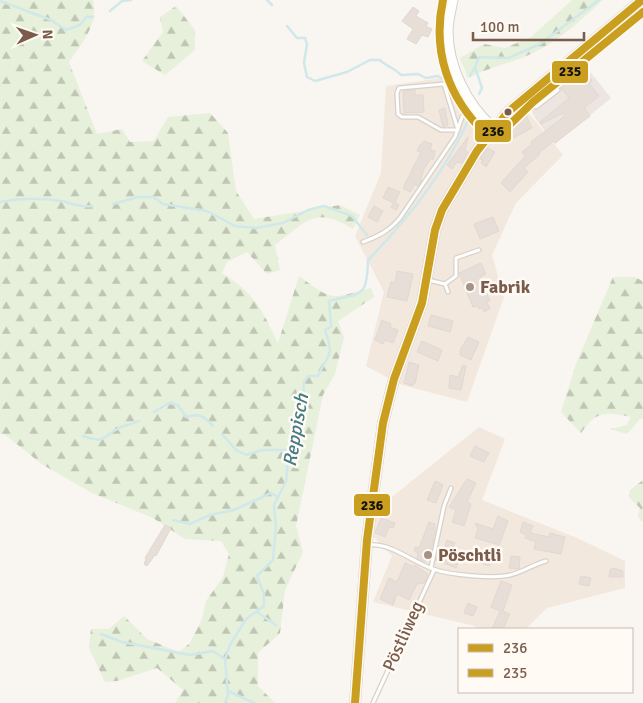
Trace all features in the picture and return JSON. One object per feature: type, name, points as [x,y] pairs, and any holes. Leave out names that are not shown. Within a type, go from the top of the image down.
[{"type":"main road","points":[[355,703],[367,545],[388,400],[417,319],[442,210],[477,150],[493,128],[526,95],[642,0]]},
{"type":"street","points":[[453,0],[448,30],[452,59],[464,89],[475,108],[493,128]]},
{"type":"lane","points":[[526,95],[536,107],[547,99],[558,90],[548,77]]},
{"type":"lane","points":[[444,84],[458,130],[441,130],[418,117],[402,117],[398,114],[397,93],[399,88],[444,84]]},
{"type":"lane","points":[[363,242],[380,236],[391,229],[422,188],[458,130],[462,117],[475,108]]},
{"type":"lane","points":[[427,280],[445,284],[456,276],[456,258],[479,250]]},
{"type":"lane","points":[[445,284],[448,292]]},
{"type":"lane","name":"Pöstliweg","points":[[373,703],[433,569],[444,506],[451,488]]},
{"type":"lane","points":[[367,545],[375,544],[396,551],[433,569],[495,577],[510,575],[546,561]]},
{"type":"shaded area","points":[[579,58],[611,98],[555,144],[535,118],[527,101]]},
{"type":"shaded area","points":[[449,77],[493,131],[523,106],[563,155],[516,203],[492,255],[504,297],[467,402],[402,385],[366,366],[384,292],[355,236],[381,173],[386,86]]},
{"type":"shaded area","points":[[479,427],[505,439],[482,500],[577,538],[625,561],[625,588],[547,608],[527,628],[476,628],[475,626],[373,602],[392,556],[372,535],[377,509]]},
{"type":"green space","points":[[0,0],[93,0],[94,17],[88,33],[69,62],[97,134],[122,129],[130,142],[154,141],[168,117],[210,113],[228,133],[236,191],[254,219],[340,205],[360,215],[353,229],[330,218],[320,217],[312,219],[295,229],[275,245],[280,270],[267,274],[247,252],[227,262],[222,273],[250,295],[262,311],[278,343],[299,276],[319,290],[333,296],[371,288],[374,297],[338,321],[344,337],[335,374],[323,395],[296,526],[303,552],[285,590],[280,633],[258,653],[258,686],[275,703],[175,703],[183,690],[157,668],[117,681],[105,682],[89,648],[91,629],[109,629],[124,616],[147,639],[179,652],[190,643],[202,619],[206,601],[223,577],[229,554],[221,541],[185,539],[153,518],[92,493],[43,465],[4,434],[0,434]]},
{"type":"green space","points":[[572,0],[603,0],[570,29],[543,48],[468,78],[460,58],[484,44],[505,48],[531,37]]},
{"type":"green space","points":[[176,6],[195,30],[195,50],[165,75],[142,61],[163,32],[160,17]]},
{"type":"green space","points":[[613,277],[634,277],[643,281],[643,419],[640,419],[627,434],[611,429],[627,425],[631,417],[602,414],[592,420],[581,433],[561,412],[576,364]]},
{"type":"green space","points":[[643,480],[643,521],[641,521],[638,516],[640,508],[629,497],[630,490]]},
{"type":"building","points":[[413,7],[419,11],[416,16],[428,23],[426,26],[432,29],[428,37],[422,35],[416,44],[407,39],[413,29],[402,21]]},
{"type":"building","points":[[576,67],[578,70],[582,67],[592,81],[589,83],[599,96],[584,108],[590,116],[539,153],[524,168],[528,172],[510,192],[501,183],[525,156],[522,152],[532,144],[531,142],[565,116],[563,113],[541,124],[540,122],[569,98],[557,83]]},
{"type":"building","points":[[415,90],[415,95],[423,95],[424,112],[404,113],[403,91]]},
{"type":"building","points":[[445,108],[448,125],[443,127],[439,110]]},
{"type":"building","points":[[526,115],[532,128],[511,139],[505,127]]},
{"type":"building","points":[[468,137],[465,151],[468,152],[462,163],[457,162],[452,169],[447,165]]},
{"type":"building","points":[[424,141],[432,144],[430,150],[435,151],[433,160],[431,158],[424,169],[418,186],[415,184],[410,192],[403,188],[421,152],[417,151],[419,146]]},
{"type":"building","points":[[488,148],[495,152],[486,167],[481,163],[483,160],[480,159]]},
{"type":"building","points":[[388,187],[400,192],[395,202],[399,205],[396,210],[391,207],[394,203],[383,198]]},
{"type":"building","points":[[374,206],[383,211],[377,222],[368,217]]},
{"type":"building","points":[[493,217],[499,231],[480,239],[474,224]]},
{"type":"building","name":"Fabrik","points":[[481,263],[486,274],[480,277],[490,301],[487,302],[490,309],[484,312],[483,308],[473,307],[459,273]]},
{"type":"building","points":[[397,271],[413,274],[407,301],[387,297],[391,282],[395,283]]},
{"type":"building","points":[[431,315],[453,321],[450,332],[428,326]]},
{"type":"building","points":[[382,320],[391,324],[390,327],[398,330],[393,343],[385,340],[383,344],[375,340]]},
{"type":"building","points":[[468,337],[479,342],[471,360],[460,355],[460,350]]},
{"type":"building","points":[[422,341],[442,350],[438,361],[417,352]]},
{"type":"building","points":[[409,362],[419,365],[415,383],[412,386],[404,383]]},
{"type":"building","points":[[463,365],[466,366],[461,390],[449,388],[450,375],[458,377]]},
{"type":"building","points":[[475,446],[489,453],[484,462],[470,456]]},
{"type":"building","points":[[467,479],[476,483],[467,502],[471,504],[464,526],[452,522],[456,510],[449,507]]},
{"type":"building","points":[[435,481],[443,485],[436,503],[427,500]]},
{"type":"building","points":[[498,516],[508,521],[499,545],[475,538],[478,529],[475,523],[493,529]]},
{"type":"building","points":[[381,518],[395,523],[393,528],[389,527],[385,537],[375,533]]},
{"type":"building","points":[[429,522],[435,524],[435,531],[430,557],[425,562],[417,558],[418,553],[414,551],[415,547],[419,548]]},
{"type":"building","points":[[523,522],[533,526],[530,533],[549,537],[550,533],[565,537],[561,554],[534,549],[536,542],[525,538],[526,535],[520,532]]},
{"type":"building","points":[[165,525],[171,528],[156,556],[147,566],[144,564],[145,558]]},
{"type":"building","points":[[447,540],[455,543],[453,548],[461,554],[456,568],[436,560],[438,554],[441,555]]},
{"type":"building","points":[[482,552],[493,556],[489,566],[478,562]]},
{"type":"building","points":[[511,556],[520,557],[519,569],[509,568]]},
{"type":"building","points":[[405,563],[414,567],[415,565],[428,574],[424,583],[417,584],[409,600],[397,594],[393,605],[380,599],[389,578],[397,582]]},
{"type":"building","points":[[613,568],[623,571],[623,577],[609,577],[610,570]]},
{"type":"building","points":[[581,576],[591,578],[589,586],[579,584]]},
{"type":"building","points":[[501,581],[512,585],[503,611],[510,614],[503,628],[492,628],[500,611],[491,607]]},
{"type":"building","points":[[468,603],[477,607],[473,616],[464,613]]},
{"type":"waterway","points":[[110,11],[122,1],[131,0]]},
{"type":"waterway","points":[[267,0],[272,5]]},
{"type":"waterway","name":"Reppisch","points":[[479,94],[482,88],[475,67],[479,57],[508,58],[540,44],[599,0]]},
{"type":"waterway","points":[[0,1],[51,20],[66,30],[80,25],[86,17],[93,17]]},
{"type":"waterway","points":[[287,26],[297,38],[305,38],[307,44],[304,63],[307,77],[315,81],[347,72],[370,60],[380,60],[401,75],[418,74],[426,78],[438,76],[453,85]]},
{"type":"waterway","name":"Reppisch","points":[[470,76],[475,67]]},
{"type":"waterway","name":"Reppisch","points":[[225,703],[228,695],[225,659],[230,645],[246,619],[264,606],[264,594],[257,576],[273,560],[276,526],[274,505],[286,481],[292,429],[303,398],[304,382],[308,376],[318,376],[329,355],[330,346],[325,330],[331,327],[329,301],[361,291],[366,281],[368,260],[398,228],[425,194],[449,157],[469,119]]},
{"type":"waterway","points":[[113,204],[138,197],[153,197],[163,204],[207,211],[235,226],[256,228],[283,223],[308,210],[324,206],[352,216],[367,235]]},
{"type":"waterway","points":[[0,202],[38,199],[92,206]]},
{"type":"waterway","points":[[154,412],[169,403],[178,405],[186,417],[201,416],[213,426]]},
{"type":"waterway","points":[[83,436],[100,439],[119,428],[139,421]]},
{"type":"waterway","points":[[222,434],[236,450],[246,455],[262,450],[290,450]]},
{"type":"waterway","points":[[173,520],[190,524],[210,515],[234,510],[271,493],[278,497]]},
{"type":"waterway","points":[[257,612],[276,625]]},
{"type":"waterway","points":[[101,634],[122,642],[190,655],[213,651],[225,659]]},
{"type":"waterway","points":[[228,691],[254,703]]},
{"type":"transit line","name":"235","points":[[443,0],[440,37],[446,73],[462,105],[486,134]]},
{"type":"transit line","name":"236","points":[[355,703],[367,540],[383,423],[394,379],[422,303],[435,230],[442,210],[477,151],[508,112],[642,0]]},
{"type":"transit line","name":"235","points":[[500,134],[533,102],[643,12]]},
{"type":"place","name":"Fabrik","points":[[470,287]]},
{"type":"place","name":"Pöschtli","points":[[428,555]]}]
